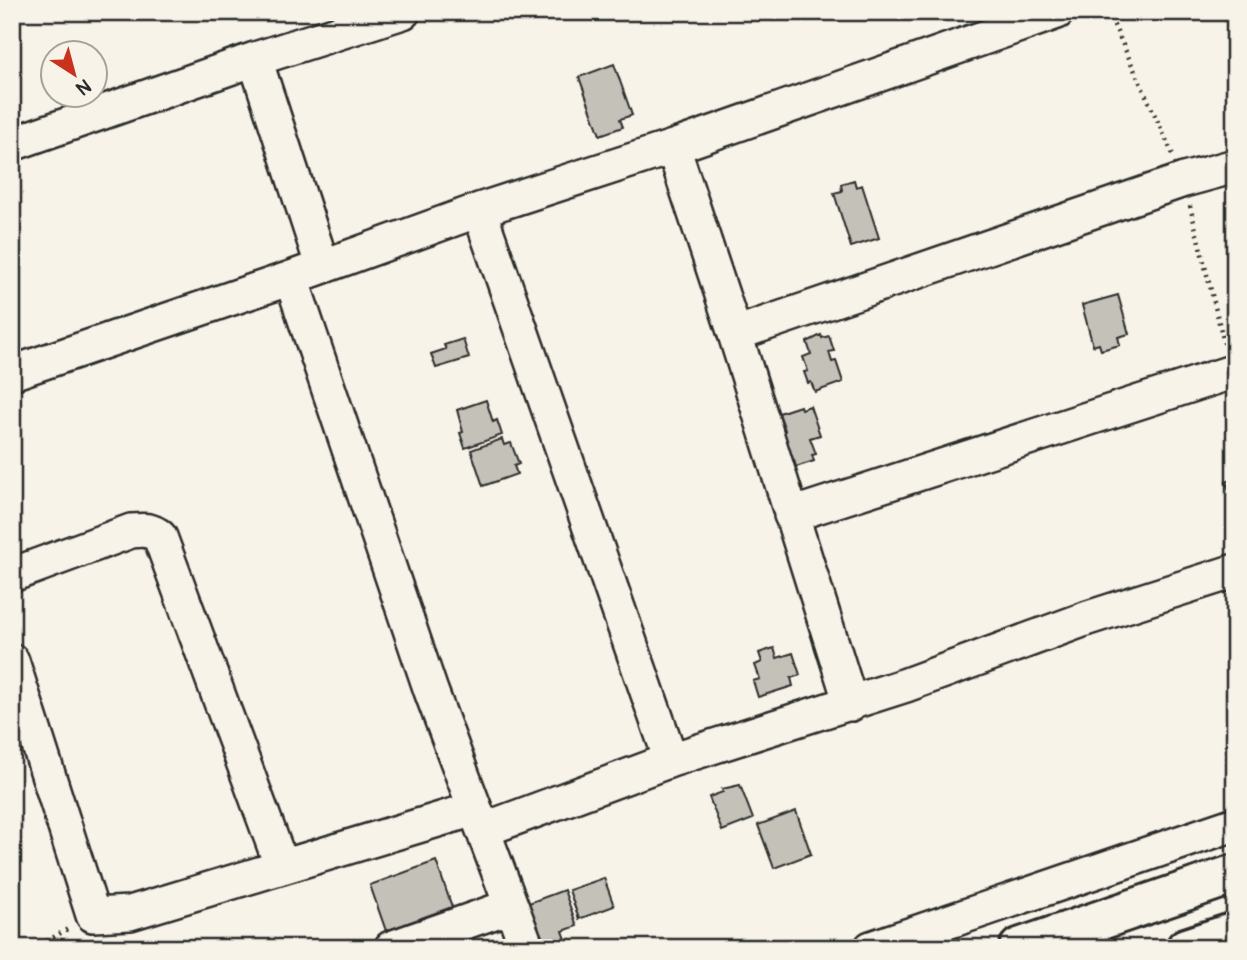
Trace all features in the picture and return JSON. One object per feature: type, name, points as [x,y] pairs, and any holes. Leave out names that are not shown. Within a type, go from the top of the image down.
[{"type":"main road","points":[[1019,948],[1235,874]]},
{"type":"main road","points":[[1186,948],[1235,932]]},
{"type":"street","points":[[12,144],[254,59],[403,12]]},
{"type":"street","points":[[12,373],[480,210],[673,147],[1057,12]]},
{"type":"street","points":[[254,59],[323,265]]},
{"type":"street","points":[[673,147],[736,334],[851,704]]},
{"type":"street","points":[[736,334],[1171,185],[1235,166]]},
{"type":"street","points":[[480,210],[671,760]]},
{"type":"street","points":[[291,278],[377,534],[527,948]]},
{"type":"street","points":[[791,515],[1235,371]]},
{"type":"street","points":[[12,575],[131,531],[154,532],[160,537],[282,867]]},
{"type":"street","points":[[12,661],[93,915],[130,913],[282,867],[479,820],[851,704],[1088,618],[1235,571]]},
{"type":"street","points":[[871,948],[1235,824]]},
{"type":"street","points":[[1169,846],[1181,892]]},
{"type":"street","points":[[391,948],[511,906]]},
{"type":"path","points":[[35,948],[93,915]]},
{"type":"building","points":[[614,64],[632,115],[620,119],[623,127],[600,135],[579,77]]},
{"type":"building","points":[[854,180],[856,187],[862,185],[879,238],[851,247],[834,193],[842,191],[841,184]]},
{"type":"building","points":[[1118,295],[1129,334],[1118,337],[1120,345],[1101,350],[1099,344],[1093,346],[1082,305]]},
{"type":"building","points":[[821,335],[822,338],[829,336],[834,351],[829,352],[832,362],[836,361],[843,382],[815,392],[804,372],[808,371],[803,357],[811,354],[807,342]]},
{"type":"building","points":[[463,339],[469,358],[436,368],[431,354],[446,349],[444,345]]},
{"type":"building","points":[[486,400],[493,422],[497,420],[502,435],[465,448],[457,410]]},
{"type":"building","points":[[800,406],[801,409],[810,406],[820,435],[810,438],[816,454],[812,455],[814,461],[796,467],[782,431],[785,430],[779,413]]},
{"type":"building","points":[[502,439],[504,445],[511,443],[519,464],[514,466],[517,474],[483,486],[471,450]]},
{"type":"building","points":[[1235,479],[1235,508],[1226,482]]},
{"type":"building","points":[[774,648],[777,658],[793,653],[800,675],[791,678],[793,686],[758,697],[753,681],[760,679],[755,665],[762,662],[759,653]]},
{"type":"building","points":[[740,785],[753,819],[722,831],[709,797],[723,792],[722,789]]},
{"type":"building","points":[[796,811],[811,854],[774,868],[758,825]]},
{"type":"building","points":[[436,861],[452,907],[386,931],[370,885]]},
{"type":"building","points":[[604,878],[614,906],[579,919],[569,890]]},
{"type":"building","points":[[564,890],[577,926],[563,931],[567,942],[542,948],[526,904]]}]
